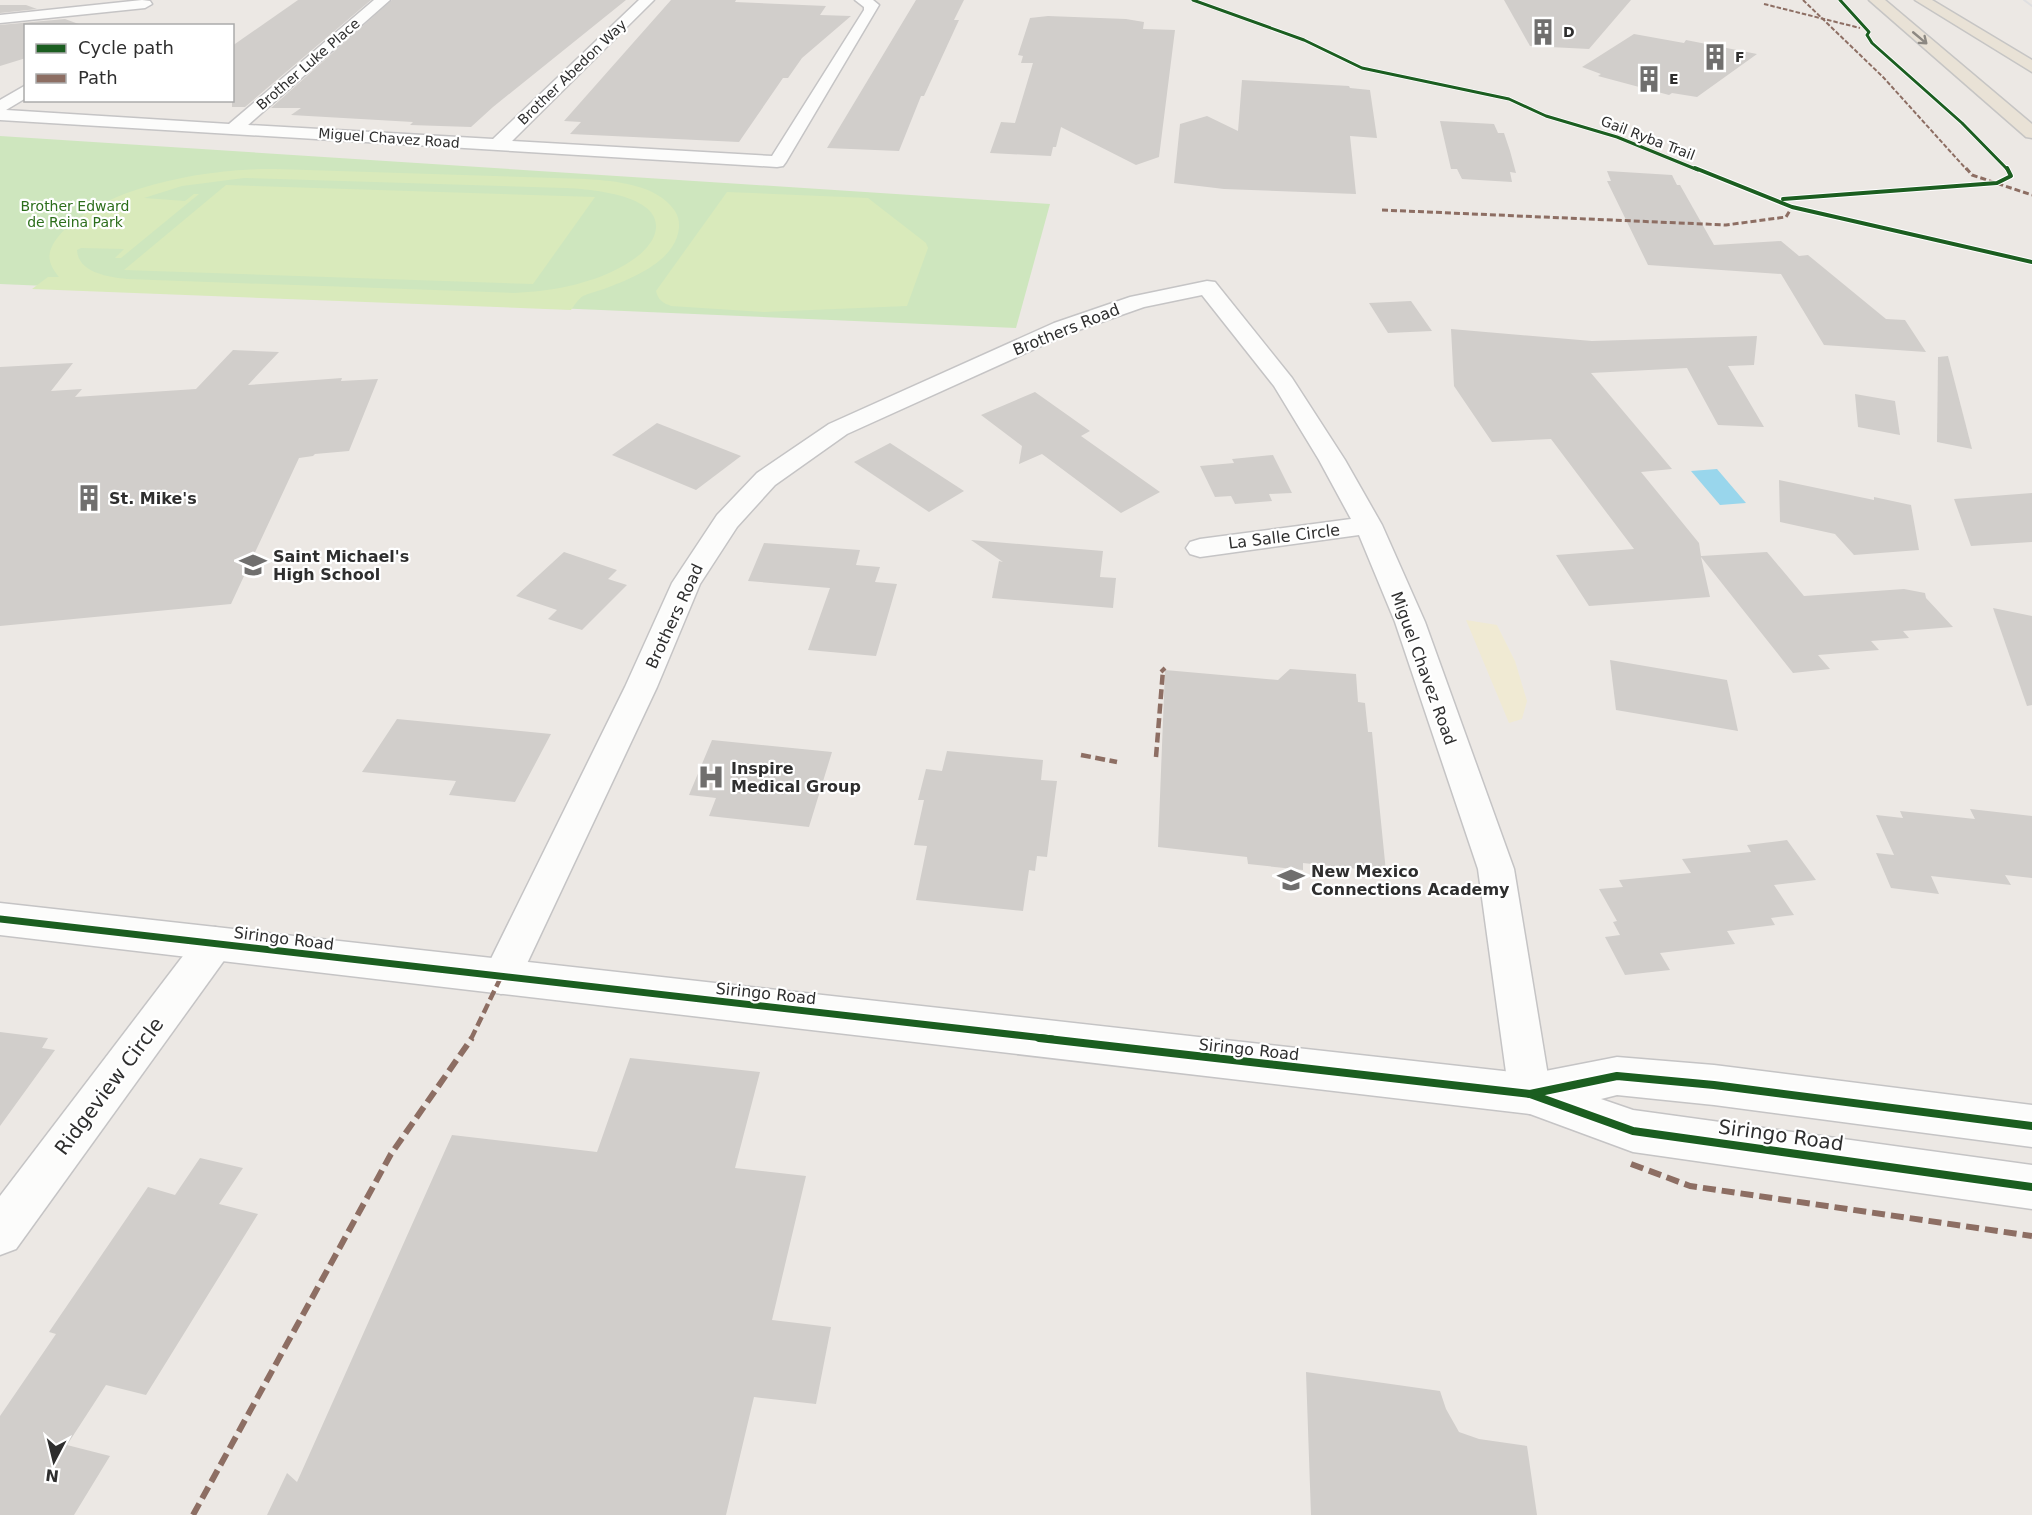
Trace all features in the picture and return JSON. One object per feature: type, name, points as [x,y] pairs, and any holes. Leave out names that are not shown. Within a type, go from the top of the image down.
[{"type":"highway","points":[[1876,0],[2032,133]]},
{"type":"highway","points":[[1922,0],[2032,67]]},
{"type":"highway","points":[[1950,0],[2032,62]]},
{"type":"street","name":"Brother Luke Place","points":[[233,129],[382,0]]},
{"type":"street","name":"Brother Abedon Way","points":[[497,145],[647,0]]},
{"type":"street","name":"Miguel Chavez Road","points":[[0,115],[777,162],[871,10],[872,5],[862,0]]},
{"type":"street","points":[[0,18],[145,2]]},
{"type":"street","points":[[126,22],[145,2]]},
{"type":"street","points":[[0,107],[24,91]]},
{"type":"street","name":"Miguel Chavez Road","points":[[1207,287],[1284,383],[1332,460],[1368,525],[1410,622],[1496,869],[1530,1094]]},
{"type":"street","name":"Brothers Road","points":[[501,977],[641,687],[686,583],[727,521],[766,479],[838,429],[1062,328],[1138,302],[1207,287]]},
{"type":"street","name":"La Salle Circle","points":[[1200,548],[1368,525]]},
{"type":"street","name":"Siringo Road","points":[[0,919],[1530,1094],[1633,1131],[2032,1187]]},
{"type":"street","name":"Ridgeview Circle","points":[[1,1230],[215,943]]},
{"type":"street","name":"Siringo Road","points":[[1530,1094],[1617,1076],[1713,1085],[2032,1126]]},
{"type":"green space","name":"Brother Edward de Reina Park","points":[[0,136],[1050,204],[1016,328],[0,284]]},
{"type":"green space","points":[[250,170],[610,181],[635,186],[658,195],[675,211],[679,220],[679,230],[672,247],[656,263],[625,281],[583,296],[571,310],[32,289],[48,277],[59,277],[50,262],[54,242],[77,219],[101,204],[159,183],[190,176]],"holes":[[[244,178],[565,188],[608,193],[639,203],[650,211],[656,222],[654,236],[644,250],[631,261],[596,278],[555,289],[514,293],[127,279],[104,275],[89,269],[79,258],[77,250],[81,248],[124,249],[115,258],[121,258],[199,194],[194,194],[185,201],[144,198],[182,186]]]},
{"type":"green space","points":[[226,185],[595,197],[533,284],[124,270]]},
{"type":"green space","points":[[727,192],[868,198],[926,243],[928,248],[907,306],[764,312],[671,306],[663,302],[656,291]]},
{"type":"sand","points":[[1466,620],[1497,625],[1515,661],[1527,701],[1522,719],[1509,723]]},
{"type":"water","points":[[1717,469],[1746,503],[1720,505],[1691,471]]},
{"type":"building","points":[[298,0],[371,0],[245,107],[232,107],[232,102],[234,102],[234,45]]},
{"type":"building","points":[[392,0],[626,0],[471,127],[410,125],[413,122],[291,115],[301,108],[271,108]]},
{"type":"building","points":[[671,0],[736,0],[735,2],[826,6],[820,15],[851,16],[802,58],[788,78],[783,78],[739,142],[570,134],[581,122],[564,121]]},
{"type":"building","points":[[916,0],[964,0],[954,20],[959,20],[924,96],[921,96],[899,151],[827,148]]},
{"type":"building","points":[[1504,0],[1631,0],[1589,49],[1530,46]]},
{"type":"building","points":[[0,5],[26,5],[37,9],[0,13]]},
{"type":"building","points":[[1048,16],[1126,19],[1144,22],[1143,29],[1175,30],[1159,157],[1136,165],[1061,127],[1051,156],[990,153],[1001,122],[1015,123],[1033,63],[1021,63],[1023,56],[1018,55],[1030,18]]},
{"type":"building","points":[[65,19],[79,24],[24,24],[24,59],[0,66],[0,25]]},
{"type":"building","points":[[1634,34],[1684,43],[1686,40],[1757,54],[1697,97],[1672,93],[1669,95],[1598,76],[1601,74],[1582,67]]},
{"type":"building","points":[[1242,80],[1349,86],[1370,90],[1377,138],[1350,136],[1356,194],[1224,189],[1174,183],[1180,124],[1207,116],[1238,131]]},
{"type":"building","points":[[1440,121],[1494,124],[1498,133],[1504,133],[1510,151],[1516,173],[1510,172],[1512,182],[1462,179],[1457,169],[1451,169]]},
{"type":"building","points":[[1607,171],[1672,175],[1714,245],[1781,241],[1799,256],[1808,255],[1886,319],[1905,320],[1926,352],[1824,345],[1781,274],[1648,265],[1607,181],[1611,181]]},
{"type":"building","points":[[1411,301],[1432,331],[1388,333],[1369,303]]},
{"type":"building","points":[[1451,329],[1592,341],[1757,336],[1754,365],[1728,366],[1764,427],[1718,425],[1687,368],[1591,373],[1672,469],[1641,472],[1699,543],[1701,556],[1767,552],[1804,596],[1904,589],[1925,593],[1926,598],[1953,627],[1903,631],[1909,638],[1871,641],[1879,650],[1818,655],[1830,669],[1793,673],[1701,557],[1710,597],[1589,606],[1556,555],[1634,549],[1551,439],[1492,442],[1454,386]]},
{"type":"building","name":"St. Mike's","points":[[233,350],[279,352],[248,385],[342,378],[341,381],[378,379],[349,451],[299,458],[231,604],[0,626],[0,367],[73,363],[51,391],[82,389],[75,397],[196,389]]},
{"type":"building","points":[[1948,356],[1972,449],[1937,442],[1938,357]]},
{"type":"building","points":[[1035,392],[1090,431],[1081,436],[1160,492],[1121,513],[1042,454],[1019,464],[1022,446],[981,415]]},
{"type":"building","points":[[1855,394],[1895,401],[1900,435],[1858,427]]},
{"type":"building","points":[[657,423],[741,456],[696,490],[612,455]]},
{"type":"building","points":[[890,443],[964,491],[929,512],[854,462]]},
{"type":"building","points":[[1273,455],[1292,493],[1269,494],[1272,501],[1235,504],[1231,496],[1215,497],[1200,466],[1234,463],[1232,459]]},
{"type":"building","points":[[1779,480],[1874,500],[1874,497],[1911,505],[1919,550],[1854,555],[1835,534],[1780,522]]},
{"type":"building","points":[[2032,493],[2032,542],[1971,546],[1954,499]]},
{"type":"building","points":[[971,540],[1103,551],[1100,577],[1116,578],[1113,608],[992,598],[999,561],[1003,562]]},
{"type":"building","points":[[764,543],[860,550],[856,565],[880,567],[875,582],[897,584],[876,656],[808,650],[830,588],[748,581]]},
{"type":"building","points":[[564,552],[617,570],[608,579],[627,585],[582,630],[548,619],[557,610],[516,596]]},
{"type":"building","points":[[1993,608],[2032,616],[2032,705],[2027,706]]},
{"type":"building","points":[[1610,660],[1727,680],[1738,731],[1616,710]]},
{"type":"building","points":[[1290,669],[1356,674],[1358,702],[1365,703],[1368,732],[1372,732],[1386,872],[1303,863],[1303,870],[1248,864],[1247,857],[1158,847],[1165,670],[1278,680]]},
{"type":"building","points":[[397,719],[551,734],[515,802],[449,795],[456,781],[362,772]]},
{"type":"building","points":[[712,740],[832,752],[809,827],[709,816],[716,798],[689,795]]},
{"type":"building","points":[[947,751],[1043,760],[1041,780],[1057,781],[1047,857],[1037,856],[1035,871],[1029,870],[1023,911],[916,900],[927,846],[914,845],[924,800],[918,800],[926,769],[942,771]]},
{"type":"building","points":[[1970,809],[2032,816],[2032,878],[2005,875],[2011,885],[1931,876],[1939,894],[1891,888],[1876,853],[1894,855],[1876,815],[1903,818],[1900,811],[1975,819]]},
{"type":"building","points":[[1787,840],[1816,880],[1774,885],[1794,915],[1771,918],[1775,925],[1727,931],[1735,944],[1660,953],[1670,970],[1625,975],[1605,937],[1620,935],[1613,922],[1617,921],[1599,889],[1623,887],[1619,880],[1691,873],[1682,859],[1751,852],[1747,845]]},
{"type":"building","points":[[0,1032],[48,1038],[42,1048],[55,1050],[0,1126]]},
{"type":"building","points":[[630,1058],[760,1072],[735,1168],[806,1176],[772,1320],[831,1327],[816,1404],[754,1397],[726,1515],[267,1515],[287,1473],[297,1482],[452,1135],[597,1152]]},
{"type":"building","points":[[200,1158],[243,1168],[219,1204],[258,1214],[146,1395],[106,1385],[67,1445],[110,1456],[74,1515],[0,1515],[0,1416],[56,1334],[49,1332],[148,1187],[175,1195]]},
{"type":"building","points":[[1306,1372],[1440,1391],[1446,1409],[1459,1432],[1479,1439],[1527,1446],[1537,1515],[1311,1515]]},
{"type":"railway","points":[[2024,0],[2032,6]]},
{"type":"marked path","points":[[1803,0],[1883,77],[1972,175],[2032,195]]},
{"type":"marked path","points":[[1764,4],[1860,28]]},
{"type":"marked path","points":[[1382,210],[1726,225],[1786,217],[1792,207]]},
{"type":"marked path","points":[[1156,757],[1161,672],[1165,668]]},
{"type":"marked path","points":[[1081,755],[1117,762]]},
{"type":"marked path","points":[[193,1515],[391,1154],[475,1033],[501,977]]},
{"type":"marked path","points":[[1631,1164],[1690,1186],[2032,1236]]},
{"type":"cycle path","name":"Gail Ryba Trail","points":[[1193,0],[1304,40],[1362,68],[1509,99],[1546,116],[1617,137],[1792,207],[2032,262]]},
{"type":"cycle path","points":[[1783,199],[1997,183],[2011,176],[2007,167],[1962,123],[1872,43],[1867,35],[1869,32],[1840,0]]},
{"type":"cycle path","points":[[0,919],[1530,1094],[1633,1131],[2032,1187]]},
{"type":"cycle path","points":[[1530,1094],[1617,1076],[1714,1085],[2032,1126]]},
{"type":"place","name":"D","points":[[1543,32]]},
{"type":"place","name":"F","points":[[1715,57]]},
{"type":"place","name":"E","points":[[1649,79]]},
{"type":"place","name":"St. Mike's","points":[[89,498]]},
{"type":"place","name":"Saint Michael's High School","points":[[253,565]]},
{"type":"place","name":"Inspire Medical Group","points":[[711,777]]},
{"type":"place","name":"New Mexico Connections Academy","points":[[1291,880]]}]
